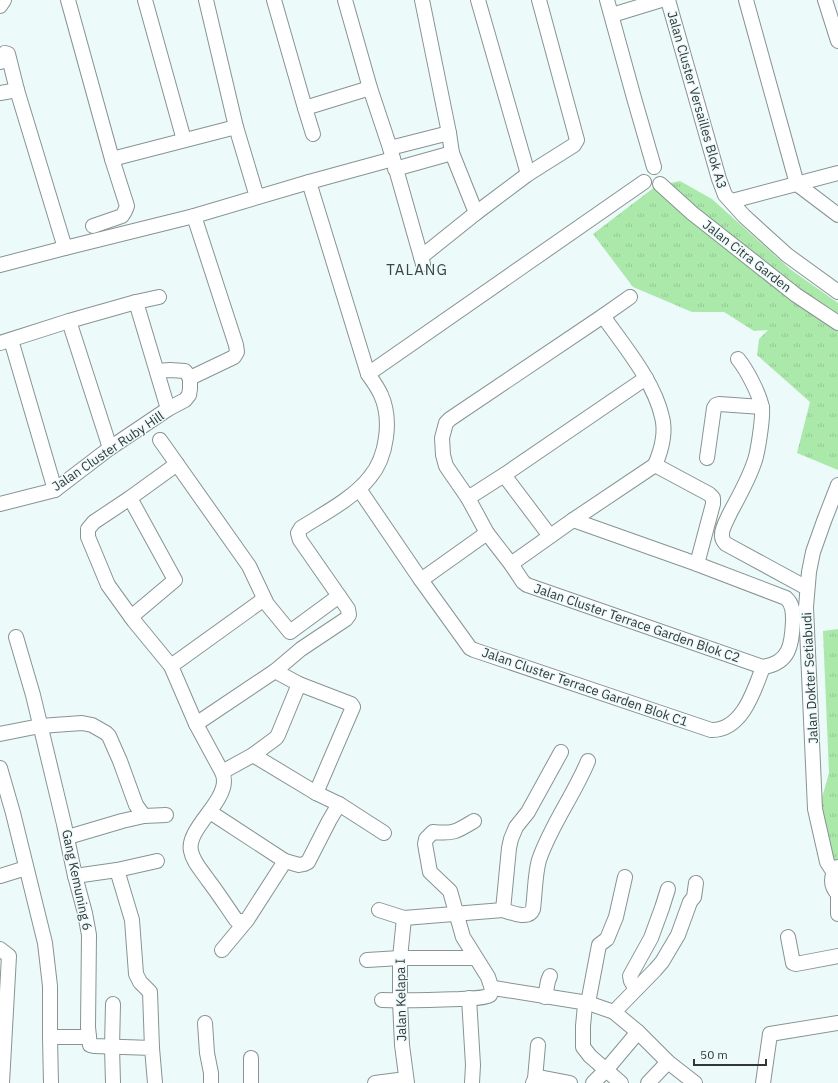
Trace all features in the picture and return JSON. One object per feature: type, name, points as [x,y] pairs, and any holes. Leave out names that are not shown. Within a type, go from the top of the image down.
[{"type":"street","points":[[0,6],[4,0]]},
{"type":"street","points":[[68,0],[112,158],[127,206],[122,216],[93,226]]},
{"type":"street","points":[[145,0],[184,140]]},
{"type":"street","points":[[206,0],[236,127],[257,197]]},
{"type":"street","points":[[274,0],[313,134]]},
{"type":"street","points":[[345,0],[422,261],[476,213],[528,174],[574,145],[577,140],[539,0]]},
{"type":"street","points":[[422,0],[452,153],[476,213]]},
{"type":"street","points":[[478,0],[528,174]]},
{"type":"street","points":[[607,0],[654,167]]},
{"type":"street","points":[[612,15],[661,0]]},
{"type":"street","name":"Jalan Cluster Versailles Blok A3","points":[[668,0],[725,194],[744,216],[787,255],[838,292]]},
{"type":"street","points":[[746,0],[797,184],[838,215]]},
{"type":"street","points":[[825,0],[838,40]]},
{"type":"street","points":[[3,57],[9,55],[17,90],[65,248]]},
{"type":"street","points":[[305,108],[370,88]]},
{"type":"street","points":[[0,93],[17,90]]},
{"type":"street","points":[[112,158],[236,127]]},
{"type":"street","points":[[393,159],[449,133]]},
{"type":"street","points":[[0,265],[194,216],[393,159],[452,153]]},
{"type":"street","points":[[650,167],[660,170],[662,174],[662,181],[660,184],[652,187],[644,182],[644,171],[650,167]]},
{"type":"street","points":[[732,201],[838,173]]},
{"type":"street","points":[[196,724],[275,671],[301,649],[348,617],[349,611],[300,540],[298,533],[301,528],[346,499],[371,477],[379,464],[385,446],[387,416],[385,406],[381,394],[368,374],[309,182]]},
{"type":"street","points":[[368,374],[644,182]]},
{"type":"street","name":"Jalan Citra Garden","points":[[660,184],[692,213],[796,295],[838,323]]},
{"type":"street","points":[[157,371],[183,370],[190,378],[234,357],[237,352],[194,216]]},
{"type":"street","points":[[55,490],[5,341],[69,321],[159,297]]},
{"type":"street","name":"Jalan Cluster Terrace Garden Blok C2","points":[[630,297],[450,419],[446,423],[442,438],[446,466],[468,498],[487,534],[523,582],[530,587],[763,667]]},
{"type":"street","points":[[136,302],[168,409]]},
{"type":"street","points":[[511,564],[655,465],[658,459],[663,433],[663,418],[655,394],[637,364],[603,316]]},
{"type":"street","points":[[69,321],[110,448]]},
{"type":"street","points":[[738,359],[745,367],[762,407],[760,434],[756,460],[726,522],[722,539],[726,544],[807,588]]},
{"type":"street","name":"Jalan Cluster Ruby Hill","points":[[0,504],[55,490],[110,448],[168,409],[185,400],[189,395],[190,378]]},
{"type":"street","points":[[468,498],[646,378]]},
{"type":"street","points":[[707,458],[714,408],[716,405],[762,407]]},
{"type":"street","points":[[160,440],[249,566],[264,599],[290,632],[301,649]]},
{"type":"street","points":[[177,464],[94,522],[88,529],[88,537],[108,585],[131,617],[171,666],[196,724],[222,772],[224,780],[222,790],[210,812],[196,830],[192,840],[191,850],[198,866],[241,920]]},
{"type":"street","points":[[655,465],[708,494],[712,498],[713,504],[697,564]]},
{"type":"street","points":[[504,475],[550,536]]},
{"type":"street","name":"Jalan Dokter Setiabudi","points":[[838,485],[813,552],[809,572],[806,607],[815,809],[827,862],[836,870],[832,877],[832,885],[838,894]]},
{"type":"street","name":"Jalan Cluster Terrace Garden Blok C1","points":[[359,489],[465,642],[474,650],[711,730],[724,728],[734,722],[743,711],[756,686],[763,667]]},
{"type":"street","points":[[130,498],[175,579],[175,581],[131,617]]},
{"type":"street","points":[[573,520],[697,564],[786,598],[790,602],[793,613],[791,644],[785,656],[778,662],[771,666],[763,667]]},
{"type":"street","points":[[421,580],[487,534]]},
{"type":"street","points":[[290,632],[339,596]]},
{"type":"street","points":[[171,666],[264,599]]},
{"type":"street","name":"Gang Kemuning 6","points":[[16,637],[33,694],[68,837],[75,876],[89,935],[88,1037]]},
{"type":"street","points":[[275,671],[299,684],[353,705],[353,709],[316,793]]},
{"type":"street","points":[[222,772],[253,755],[278,735],[299,684]]},
{"type":"street","points":[[0,734],[40,726],[85,723],[92,725],[108,734],[120,761],[136,805],[144,816]]},
{"type":"street","points":[[503,910],[511,839],[516,827],[528,812],[561,752]]},
{"type":"street","points":[[253,755],[316,793],[339,804],[384,833]]},
{"type":"street","points":[[379,910],[404,918],[503,910],[525,915],[532,912],[539,862],[552,829],[574,791],[588,761]]},
{"type":"street","points":[[0,768],[13,813],[45,943],[50,986],[51,1083]]},
{"type":"street","points":[[210,812],[285,861],[299,865],[308,862],[339,804]]},
{"type":"street","points":[[68,837],[144,816],[166,815]]},
{"type":"street","points":[[382,1000],[400,1001],[469,998],[487,997],[490,995],[492,989],[488,977],[463,937],[450,891],[430,872],[425,844],[426,839],[432,832],[448,834],[459,830],[474,821]]},
{"type":"street","points":[[75,876],[117,870],[157,861]]},
{"type":"street","points":[[222,950],[241,920],[285,861]]},
{"type":"street","points":[[0,876],[26,868]]},
{"type":"street","points":[[117,870],[132,920],[136,974],[140,982],[150,992],[154,1083]]},
{"type":"street","points":[[621,1083],[590,1056],[583,1044],[583,1026],[585,1005],[588,1003],[599,945],[607,939],[616,917],[625,877]]},
{"type":"street","points":[[614,1012],[656,970],[669,952],[678,935],[690,902],[694,897],[696,883]]},
{"type":"street","points":[[636,989],[630,976],[651,938],[668,889]]},
{"type":"street","points":[[838,894],[838,914]]},
{"type":"street","name":"Jalan Kelapa I","points":[[404,918],[400,958],[400,1001],[401,1038],[407,1081]]},
{"type":"street","points":[[788,937],[793,963],[796,964],[838,956]]},
{"type":"street","points":[[0,949],[9,956],[2,1083]]},
{"type":"street","points":[[367,960],[400,958],[475,958]]},
{"type":"street","points":[[545,997],[550,976]]},
{"type":"street","points":[[492,989],[494,988],[588,1003],[614,1012],[638,1032],[686,1080]]},
{"type":"street","points":[[469,998],[473,1065],[472,1083]]},
{"type":"street","points":[[113,1004],[113,1083]]},
{"type":"street","points":[[205,1023],[211,1083]]},
{"type":"street","points":[[763,1083],[770,1034],[838,1023]]},
{"type":"street","points":[[593,1083],[638,1032]]},
{"type":"street","points":[[50,1037],[88,1037],[92,1046],[152,1048]]},
{"type":"street","points":[[534,1081],[538,1045]]},
{"type":"street","points":[[251,1058],[251,1083]]},
{"type":"street","points":[[648,1083],[668,1062]]},
{"type":"street","points":[[534,1081],[539,1077],[570,1083]]},
{"type":"street","points":[[375,1083],[407,1081]]},
{"type":"green space","points":[[680,181],[712,199],[790,269],[838,303],[838,470],[797,453],[810,402],[757,355],[759,339],[768,330],[754,331],[724,312],[692,312],[633,287],[593,234],[656,186]]},
{"type":"green space","points":[[838,629],[838,900],[819,808],[829,773],[823,631]]},
{"type":"district","name":"TALANG","points":[[417,269]]}]
